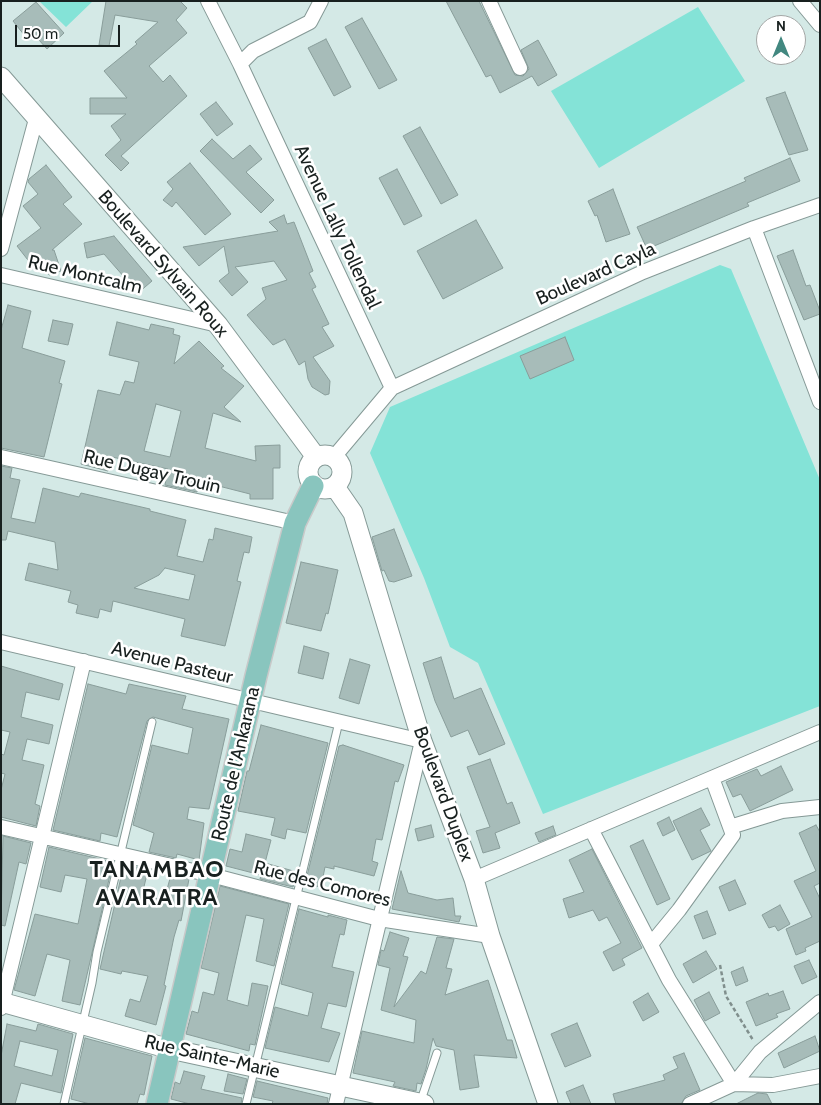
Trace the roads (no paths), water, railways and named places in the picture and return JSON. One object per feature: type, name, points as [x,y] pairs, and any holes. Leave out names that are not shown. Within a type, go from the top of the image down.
[{"type":"main road","name":"Boulevard Sylvain Roux","points":[[1,77],[218,325],[325,457]]},
{"type":"main road","points":[[325,457],[338,461],[342,477],[335,487],[322,490],[313,486],[309,481],[307,470],[325,457]]},
{"type":"main road","name":"Route de l'Ankarana","points":[[157,1104],[250,702],[295,523],[313,486]]},
{"type":"main road","name":"Boulevard Duplex","points":[[335,487],[353,513],[422,741],[474,879],[490,936],[548,1104]]},
{"type":"main road","name":"Rue Sainte-Marie","points":[[2,1004],[83,1024],[170,1049],[421,1104]]},
{"type":"street","name":"Avenue Lally Tollendal","points":[[208,1],[240,64],[392,388]]},
{"type":"street","points":[[240,64],[253,52],[310,22],[321,1]]},
{"type":"street","points":[[489,1],[520,68]]},
{"type":"street","points":[[800,1],[820,25]]},
{"type":"street","points":[[1,249],[36,119]]},
{"type":"street","name":"Boulevard Cayla","points":[[392,388],[643,272],[754,228],[820,205]]},
{"type":"street","points":[[754,228],[820,402]]},
{"type":"street","name":"Rue Montcalm","points":[[1,275],[218,325]]},
{"type":"street","points":[[325,457],[392,388]]},
{"type":"street","name":"Rue Dugay Trouin","points":[[1,457],[295,523]]},
{"type":"street","name":"Avenue Pasteur","points":[[1,642],[422,741]]},
{"type":"street","points":[[2,1004],[84,661]]},
{"type":"street","points":[[474,879],[820,732]]},
{"type":"street","points":[[336,1104],[422,741]]},
{"type":"street","points":[[650,944],[679,910],[733,835],[712,778]]},
{"type":"street","points":[[730,827],[782,811],[820,807]]},
{"type":"street","name":"Rue des Comores","points":[[1,827],[211,875],[379,919],[490,936]]},
{"type":"street","points":[[591,829],[669,980],[734,1084]]},
{"type":"street","points":[[734,1084],[760,1052],[820,1002]]},
{"type":"street","points":[[690,1104],[734,1084],[773,1085],[820,1076]]},
{"type":"lane","points":[[64,1104],[83,1024],[97,952],[122,854],[152,722]]},
{"type":"lane","points":[[246,1104],[253,1066],[339,722]]},
{"type":"lane","points":[[421,1104],[437,1053]]},
{"type":"district","name":"TANAMBAO AVARATRA","points":[[157,884]]}]
